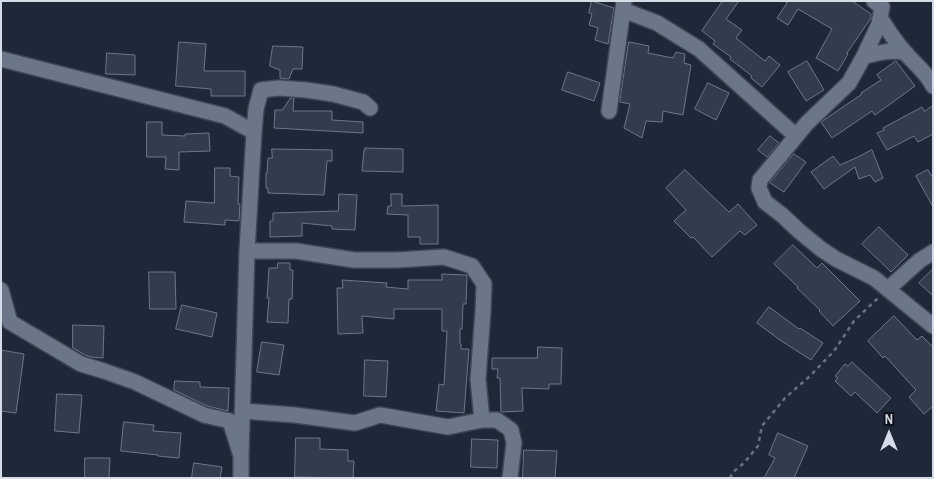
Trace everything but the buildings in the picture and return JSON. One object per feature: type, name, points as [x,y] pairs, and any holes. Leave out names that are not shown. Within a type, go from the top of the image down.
[{"type":"street","points":[[874,1],[882,7],[879,24],[849,83],[796,136],[760,180],[759,188],[765,202],[798,231],[821,249],[874,278],[933,326]]},
{"type":"street","points":[[609,111],[624,6],[657,23],[699,50],[796,136]]},
{"type":"street","points":[[880,18],[906,53],[924,72],[933,86]]},
{"type":"street","points":[[864,56],[887,51],[906,53]]},
{"type":"street","points":[[1,59],[225,116],[254,132]]},
{"type":"street","points":[[240,478],[247,250],[256,109],[261,90],[279,88],[333,94],[363,102],[370,108]]},
{"type":"street","points":[[247,250],[296,251],[354,260],[444,257],[472,266],[484,284],[478,379],[482,420]]},
{"type":"street","points":[[888,289],[919,261],[933,252]]},
{"type":"street","points":[[1,290],[6,324],[81,364],[135,382],[204,414],[230,421],[241,456]]},
{"type":"street","points":[[243,411],[295,415],[356,423],[380,415],[448,427],[482,420],[498,420],[511,430],[514,443],[510,478]]},
{"type":"path","points":[[730,478],[733,472],[744,463],[758,446],[762,426],[785,398],[834,351],[854,321],[888,289]]}]
